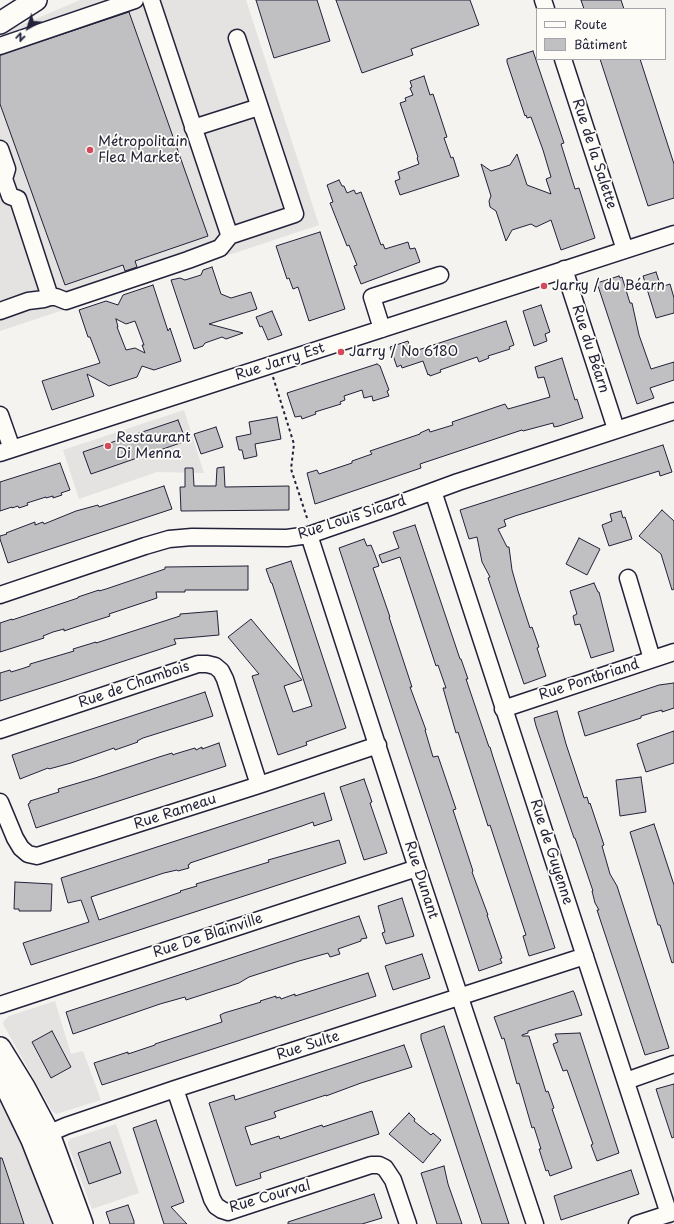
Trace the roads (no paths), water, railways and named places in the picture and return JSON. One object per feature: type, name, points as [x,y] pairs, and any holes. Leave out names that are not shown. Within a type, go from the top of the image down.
[{"type":"main road","points":[[5,19],[36,0]]},
{"type":"main road","points":[[0,1048],[24,1087],[41,1137],[65,1224]]},
{"type":"main road","points":[[0,1074],[41,1137],[82,1224]]},
{"type":"street","points":[[0,46],[135,0]]},
{"type":"street","points":[[151,0],[229,236]]},
{"type":"street","points":[[0,311],[28,301],[44,300],[56,296],[66,301],[200,256],[220,248],[229,236],[295,214],[237,38]]},
{"type":"street","name":"Rue de la Salette","points":[[563,60],[625,250]]},
{"type":"street","points":[[193,128],[259,106]]},
{"type":"street","points":[[0,149],[7,169],[4,179],[9,188],[10,196],[18,199],[50,297]]},
{"type":"street","name":"Rue Jarry Est","points":[[6,451],[674,234]]},
{"type":"street","name":"Rue du Béarn","points":[[564,269],[616,429]]},
{"type":"street","points":[[382,329],[372,297],[440,275]]},
{"type":"street","name":"Rue Louis Sicard","points":[[0,595],[169,539],[192,537],[287,538],[311,534],[433,491],[674,411]]},
{"type":"street","points":[[0,415],[6,451]]},
{"type":"street","name":"Rue de Guyenne","points":[[433,491],[626,1080],[672,1213]]},
{"type":"street","name":"Rue Dunant","points":[[311,534],[417,868],[535,1224]]},
{"type":"street","points":[[628,578],[652,659]]},
{"type":"street","name":"Rue Pontbriand","points":[[503,708],[674,652]]},
{"type":"street","name":"Rue de Chambois","points":[[0,730],[198,664],[206,664],[215,666],[221,671],[225,678],[259,785]]},
{"type":"street","name":"Rue Rameau","points":[[0,802],[15,838],[21,848],[28,854],[37,856],[259,785],[378,745]]},
{"type":"street","name":"Rue De Blainville","points":[[0,1005],[417,868]]},
{"type":"street","name":"Rue Sulte","points":[[41,1137],[66,1126],[176,1089],[585,956]]},
{"type":"street","points":[[626,1080],[674,1064]]},
{"type":"street","name":"Rue Courval","points":[[176,1089],[212,1199],[216,1206],[222,1210],[228,1212],[371,1165],[379,1165],[385,1168],[394,1180],[408,1224]]},
{"type":"street","points":[[637,1224],[672,1213]]},
{"type":"place","name":"Métropolitain Flea Market","points":[[90,150]]},
{"type":"place","name":"Jarry / du Béarn","points":[[544,286]]},
{"type":"place","name":"Jarry / No 6180","points":[[341,352]]},
{"type":"place","name":"Restaurant Di Menna","points":[[108,446]]}]
